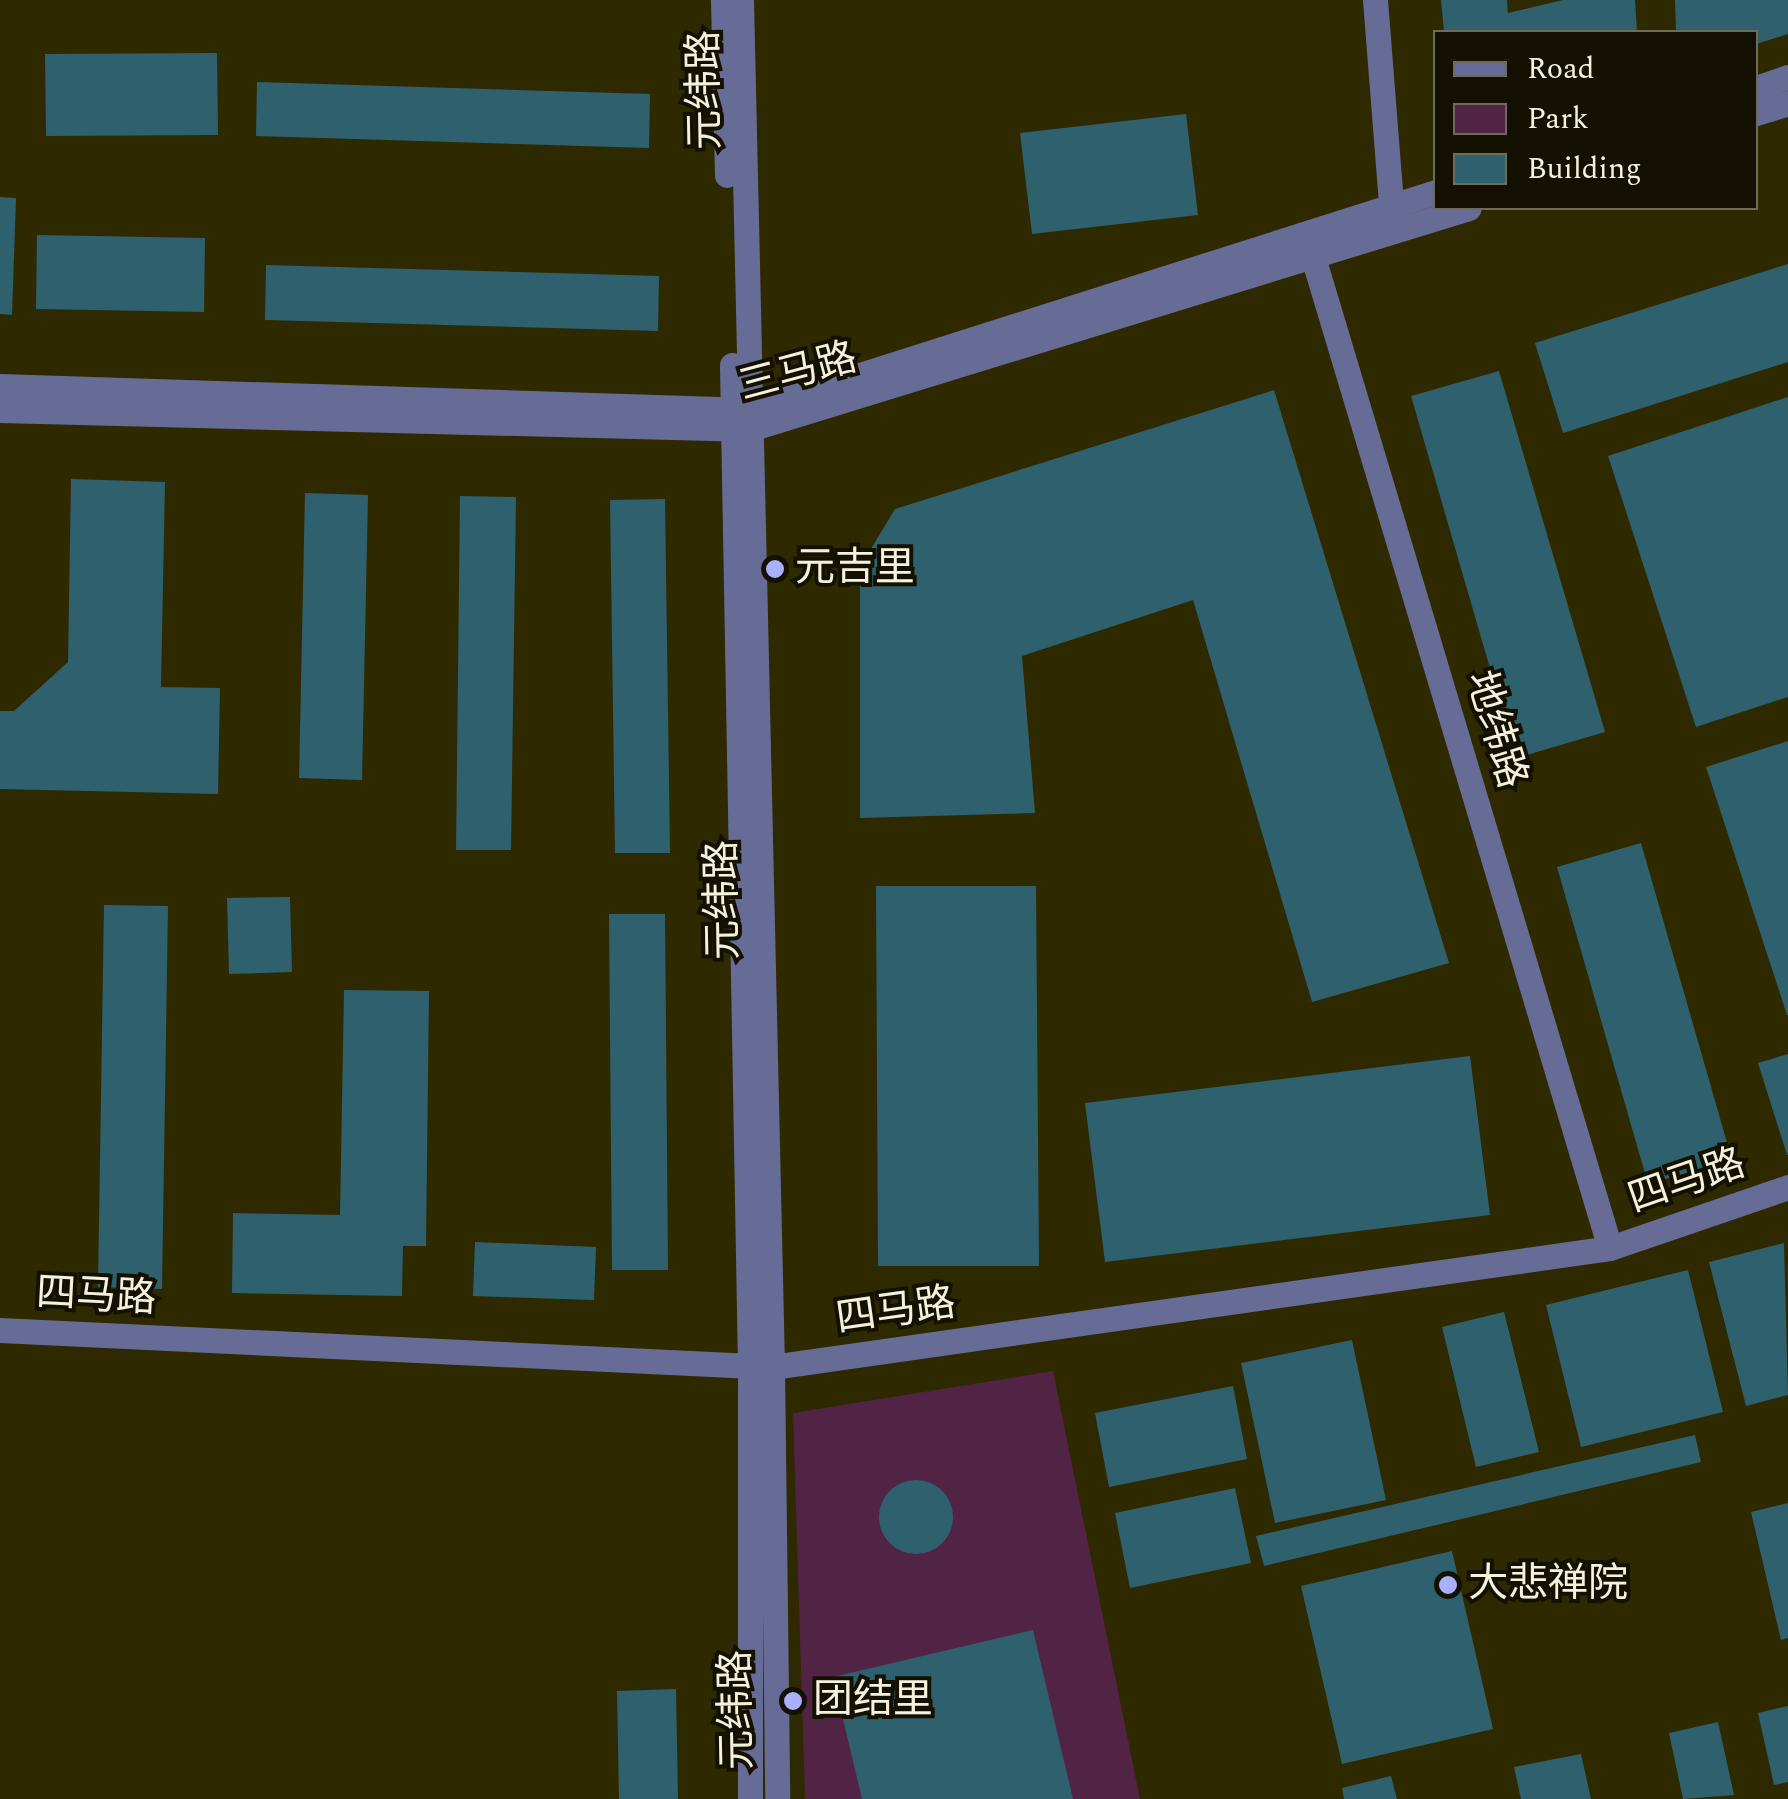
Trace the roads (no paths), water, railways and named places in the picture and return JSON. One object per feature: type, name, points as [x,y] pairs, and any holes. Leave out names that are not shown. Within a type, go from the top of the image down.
[{"type":"street","name":"元纬路","points":[[724,0],[776,1799]]},
{"type":"street","name":"元纬路","points":[[737,415],[748,355],[742,0]]},
{"type":"street","points":[[1375,0],[1393,219]]},
{"type":"street","points":[[1758,87],[1788,77]]},
{"type":"street","points":[[1758,113],[1788,103]]},
{"type":"street","name":"三马路","points":[[1393,219],[1433,194]]},
{"type":"street","name":"三马路","points":[[0,410],[678,429],[737,415],[1393,219],[1455,210]]},
{"type":"street","name":"地纬路","points":[[1310,246],[1610,1248]]},
{"type":"street","name":"三马路","points":[[0,386],[737,415]]},
{"type":"street","name":"四马路","points":[[0,1330],[761,1368],[1610,1248],[1788,1187]]},
{"type":"street","name":"元纬路","points":[[750,1799],[761,1368]]},
{"type":"place","name":"元吉里","points":[[775,569]]},
{"type":"place","name":"大悲禅院","points":[[1448,1585]]},
{"type":"place","name":"团结里","points":[[793,1701]]}]
